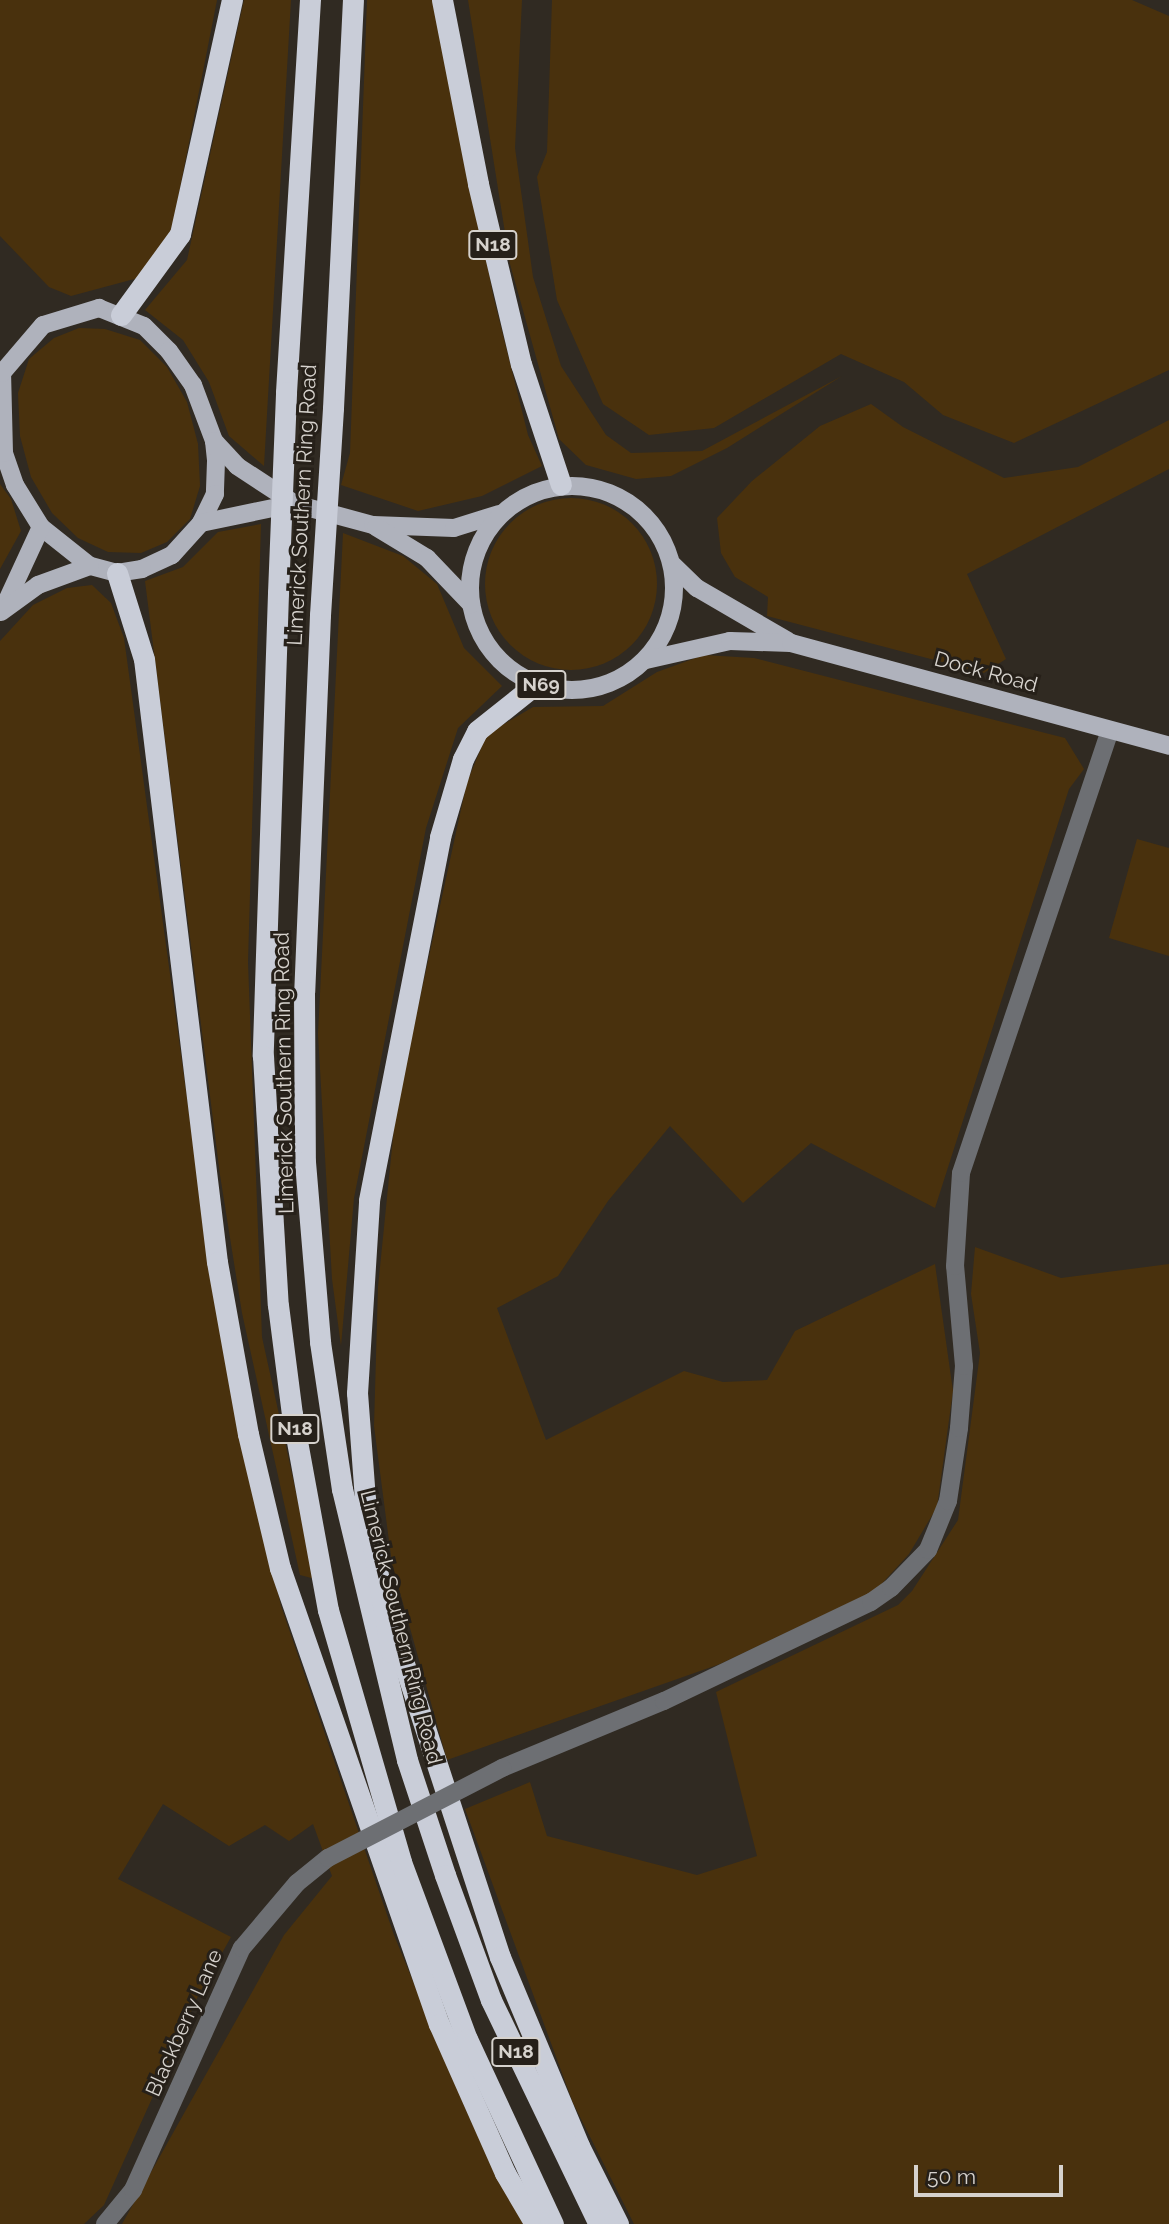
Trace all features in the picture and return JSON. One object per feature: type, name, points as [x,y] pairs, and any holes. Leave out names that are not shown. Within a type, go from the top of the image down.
[{"type":"highway","points":[[121,315],[180,234],[232,0]]},
{"type":"highway","name":"Limerick Southern Ring Road","points":[[310,0],[286,392],[263,1056],[278,1305],[297,1439],[328,1610],[401,1862],[467,2039],[553,2224]]},
{"type":"highway","name":"Limerick Southern Ring Road","points":[[353,0],[320,615],[304,992],[305,1162],[320,1342],[342,1489],[371,1623],[407,1760],[445,1875],[491,2000],[598,2224]]},
{"type":"highway","name":"N18","points":[[442,0],[478,184],[515,338],[561,485]]},
{"type":"highway","name":"N18","points":[[117,573],[144,659],[218,1262],[248,1434],[280,1568],[342,1758],[439,2024],[505,2173],[535,2224]]},
{"type":"highway","name":"N18","points":[[445,1875],[393,1665],[365,1499],[358,1393],[369,1200],[440,837],[463,759],[477,731],[536,684]]},
{"type":"highway","name":"N18","points":[[381,1591],[500,1957],[579,2146],[618,2224]]},
{"type":"main road","name":"N69","points":[[99,308],[144,326],[169,351],[193,385],[214,441],[215,494],[201,523],[172,555],[142,569],[117,573],[90,566],[41,527],[15,485],[2,452],[1,373],[43,325],[99,308]]},
{"type":"main road","name":"N69","points":[[214,441],[237,466],[296,503],[373,525],[454,528],[501,514],[528,495],[561,485],[589,486],[638,508],[655,526],[673,565],[675,599],[665,632],[646,660],[622,678],[595,688],[565,690],[536,684],[493,652],[471,604],[427,558],[373,525]]},
{"type":"main road","name":"N69","points":[[201,523],[296,503]]},
{"type":"main road","name":"N69","points":[[471,604],[475,555],[501,514]]},
{"type":"main road","points":[[0,612],[41,527]]},
{"type":"main road","name":"Dock Road","points":[[673,565],[697,588],[791,643]]},
{"type":"main road","points":[[0,612],[38,585],[90,566]]},
{"type":"main road","name":"Dock Road","points":[[646,660],[730,641],[791,643],[1169,746]]},
{"type":"street","name":"Blackberry Lane","points":[[104,2224],[133,2190],[242,1948],[297,1883],[328,1858],[502,1768],[664,1701],[871,1602],[891,1588],[928,1550],[948,1501],[959,1428],[964,1366],[956,1266],[961,1173],[1111,730]]},
{"type":"shaded area","points":[[0,0],[217,0],[171,234],[138,278],[71,296],[49,287],[0,236]]},
{"type":"shaded area","points":[[244,0],[291,0],[264,466],[229,436],[209,382],[183,340],[145,310],[187,260]]},
{"type":"shaded area","points":[[367,0],[439,0],[493,295],[528,435],[542,466],[482,496],[418,511],[341,485],[350,453]]},
{"type":"shaded area","points":[[468,0],[522,0],[515,148],[533,277],[561,366],[606,435],[631,453],[702,451],[842,376],[727,448],[671,476],[636,479],[586,465],[559,439],[510,264]]},
{"type":"shaded area","points":[[552,0],[1132,0],[1169,16],[1169,370],[1014,443],[943,415],[904,382],[841,354],[714,428],[649,435],[603,404],[557,300],[537,177],[547,152]]},
{"type":"shaded area","points":[[79,328],[105,329],[140,340],[167,367],[187,402],[198,444],[200,486],[190,519],[167,542],[141,553],[108,552],[78,538],[52,513],[31,477],[20,436],[18,393],[29,359],[54,338]]},
{"type":"shaded area","points":[[871,404],[903,427],[1004,478],[1078,467],[1169,420],[1169,469],[967,574],[1006,659],[984,673],[767,616],[768,597],[735,577],[721,553],[717,518],[752,481],[820,426]]},
{"type":"shaded area","points":[[0,484],[11,499],[21,531],[0,569]]},
{"type":"shaded area","points":[[571,498],[604,504],[632,523],[651,551],[657,584],[651,617],[632,645],[604,664],[571,670],[538,664],[510,645],[491,617],[485,584],[491,551],[510,523],[538,504]]},
{"type":"shaded area","points":[[261,524],[248,962],[262,1337],[315,1579],[300,1575],[242,1313],[220,1175],[145,581],[183,567],[218,532]]},
{"type":"shaded area","points":[[343,533],[403,556],[437,584],[464,648],[502,686],[458,728],[426,828],[354,1198],[341,1346],[332,1279],[318,1034]]},
{"type":"shaded area","points":[[92,585],[111,603],[124,638],[205,1230],[239,1425],[281,1606],[394,1935],[466,2110],[523,2224],[122,2224],[284,1935],[332,1876],[313,1824],[289,1841],[265,1825],[229,1846],[163,1804],[118,1879],[231,1937],[199,1994],[104,2205],[84,2224],[0,2224],[0,641],[33,605],[67,588]]},
{"type":"shaded area","points":[[704,655],[754,658],[1065,738],[1084,769],[1069,789],[935,1208],[811,1143],[743,1203],[670,1126],[608,1201],[558,1276],[497,1308],[546,1440],[684,1371],[723,1382],[767,1380],[795,1331],[935,1264],[953,1391],[937,1507],[909,1554],[875,1591],[720,1664],[447,1760],[392,1564],[374,1426],[378,1287],[396,1108],[467,782],[487,734],[533,707],[603,706],[657,672]]},
{"type":"shaded area","points":[[1137,839],[1169,848],[1169,956],[1109,938]]},
{"type":"shaded area","points":[[975,1247],[1061,1278],[1169,1264],[1169,2224],[634,2224],[573,2103],[465,1809],[530,1782],[547,1836],[697,1875],[757,1856],[716,1692],[898,1605],[912,1591],[958,1520],[980,1353],[971,1294]]}]
